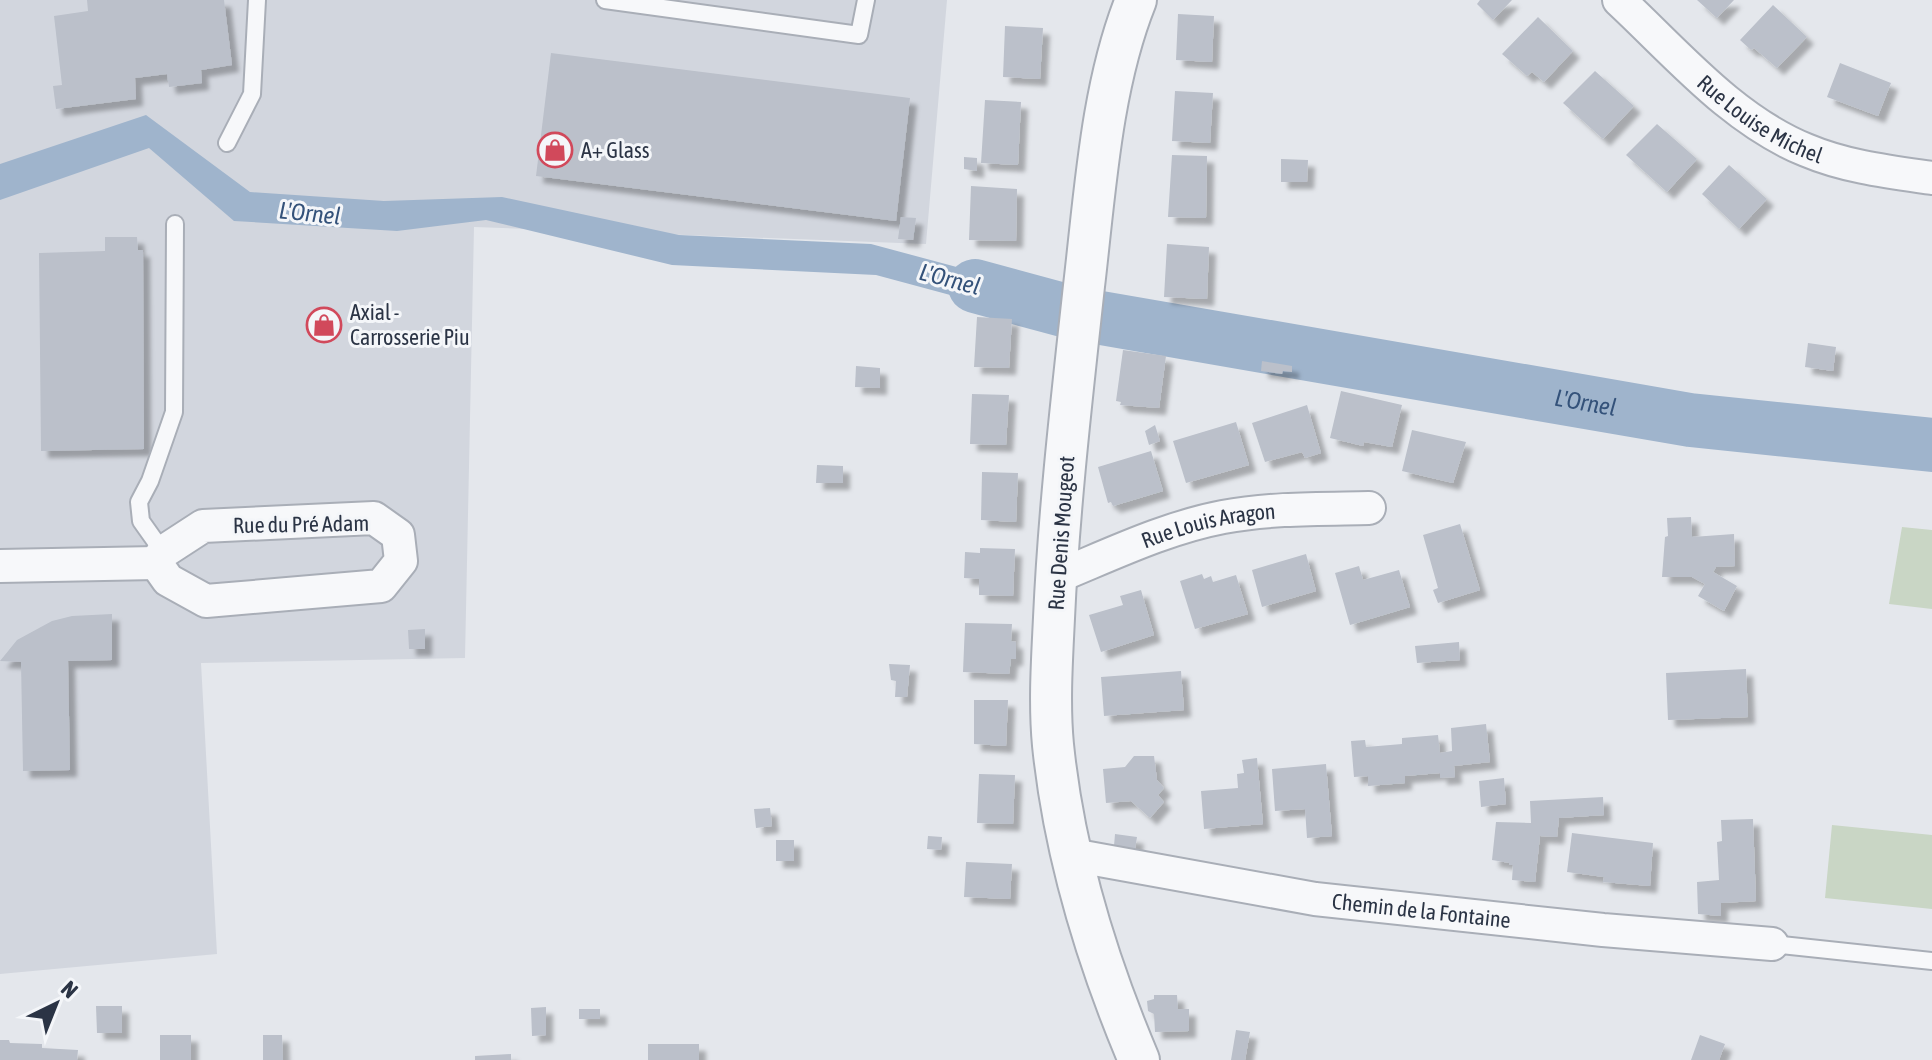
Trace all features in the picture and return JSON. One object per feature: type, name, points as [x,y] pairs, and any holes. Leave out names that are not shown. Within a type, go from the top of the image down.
[{"type":"street","name":"Rue Denis Mougeot","points":[[1136,0],[1117,58],[1108,108],[1078,334],[1056,577],[1051,690],[1052,741],[1059,796],[1072,855],[1099,952],[1139,1060]]},
{"type":"street","name":"Rue Louise Michel","points":[[1619,0],[1732,105],[1769,131],[1805,150],[1845,163],[1932,178]]},
{"type":"street","name":"Rue Louis Aragon","points":[[1056,577],[1174,530],[1223,517],[1273,511],[1369,508]]},
{"type":"street","name":"Rue du Pré Adam","points":[[374,518],[398,535],[401,561],[381,586],[206,601],[168,580],[160,557],[203,526],[374,518]]},
{"type":"street","points":[[0,566],[160,557]]},
{"type":"street","name":"Chemin de la Fontaine","points":[[1072,855],[1315,899],[1603,930],[1772,944]]},
{"type":"lane","points":[[227,143],[252,94],[257,0]]},
{"type":"lane","points":[[605,0],[859,35],[866,0]]},
{"type":"lane","points":[[160,557],[141,521],[139,502],[150,481],[174,412],[175,224]]},
{"type":"lane","points":[[1772,944],[1932,961]]},
{"type":"shaded area","points":[[0,0],[947,0],[926,244],[474,227],[465,658],[201,663],[217,954],[0,974]]},
{"type":"green space","points":[[1902,527],[1932,530],[1932,609],[1889,604]]},
{"type":"green space","points":[[1832,825],[1932,835],[1932,909],[1825,898]]},
{"type":"water","points":[[146,115],[250,192],[384,201],[502,197],[679,235],[871,244],[1046,291],[1047,321],[876,275],[672,265],[486,220],[397,231],[234,221],[149,148],[0,200],[0,164]]},
{"type":"building","points":[[87,0],[224,0],[232,65],[201,70],[202,83],[169,87],[167,74],[135,78],[136,99],[56,109],[53,86],[62,85],[54,16],[88,11]]},
{"type":"building","points":[[1480,0],[1512,0],[1493,20],[1477,4]]},
{"type":"building","points":[[1697,0],[1734,0],[1717,18]]},
{"type":"building","points":[[1773,5],[1807,37],[1777,68],[1740,40]]},
{"type":"building","points":[[1178,14],[1214,16],[1212,62],[1176,60]]},
{"type":"building","points":[[1538,17],[1573,51],[1544,82],[1532,72],[1527,76],[1502,54]]},
{"type":"building","points":[[1005,26],[1043,28],[1040,79],[1003,77]]},
{"type":"building","points":[[551,53],[910,98],[896,221],[536,176]]},
{"type":"building","points":[[1840,63],[1891,83],[1878,116],[1827,97]]},
{"type":"building","points":[[1595,71],[1634,106],[1603,139],[1563,103]]},
{"type":"building","points":[[1175,91],[1213,93],[1210,143],[1172,141]]},
{"type":"building","points":[[985,100],[1021,102],[1018,165],[981,163]]},
{"type":"building","points":[[1657,124],[1697,159],[1667,192],[1626,155]]},
{"type":"building","points":[[1172,155],[1207,156],[1206,218],[1168,217]]},
{"type":"building","points":[[964,157],[977,158],[977,171],[964,169]]},
{"type":"building","points":[[1281,159],[1308,160],[1307,182],[1281,182]]},
{"type":"building","points":[[1729,165],[1767,199],[1739,229],[1702,194]]},
{"type":"building","points":[[971,186],[1017,189],[1016,241],[969,240]]},
{"type":"building","points":[[901,217],[916,218],[913,240],[898,239]]},
{"type":"building","points":[[105,237],[137,237],[138,250],[143,250],[144,449],[41,451],[39,253],[105,251]]},
{"type":"building","points":[[1167,244],[1209,247],[1207,299],[1164,297]]},
{"type":"building","points":[[977,317],[1012,319],[1009,368],[974,367]]},
{"type":"building","points":[[1808,343],[1836,347],[1833,371],[1805,367]]},
{"type":"building","points":[[1123,350],[1166,356],[1159,408],[1120,405],[1121,402],[1116,401]]},
{"type":"building","points":[[1262,361],[1292,366],[1292,372],[1261,371]]},
{"type":"building","points":[[856,366],[880,368],[880,388],[855,387]]},
{"type":"building","points":[[1341,391],[1402,405],[1392,447],[1364,442],[1363,446],[1330,438]]},
{"type":"building","points":[[972,394],[1009,395],[1006,445],[970,444]]},
{"type":"building","points":[[1307,405],[1321,453],[1305,458],[1302,452],[1265,462],[1252,423]]},
{"type":"building","points":[[1236,422],[1249,465],[1186,483],[1173,441]]},
{"type":"building","points":[[1155,425],[1160,441],[1149,445],[1145,431]]},
{"type":"building","points":[[1412,430],[1466,442],[1453,483],[1402,471]]},
{"type":"building","points":[[1151,451],[1163,491],[1113,506],[1111,502],[1108,503],[1098,467]]},
{"type":"building","points":[[817,465],[843,466],[843,483],[816,483]]},
{"type":"building","points":[[982,472],[1018,473],[1016,522],[981,520]]},
{"type":"building","points":[[1691,517],[1692,537],[1734,534],[1735,566],[1716,567],[1713,572],[1737,586],[1724,611],[1698,596],[1705,584],[1692,577],[1662,577],[1665,537],[1668,536],[1667,518]]},
{"type":"building","points":[[1460,524],[1480,590],[1438,603],[1433,590],[1438,588],[1423,535]]},
{"type":"building","points":[[980,548],[1015,549],[1013,596],[979,595],[979,579],[964,578],[965,552],[980,553]]},
{"type":"building","points":[[1306,554],[1316,591],[1262,607],[1252,570]]},
{"type":"building","points":[[1359,566],[1363,580],[1399,570],[1410,607],[1350,625],[1335,573]]},
{"type":"building","points":[[1202,574],[1204,579],[1211,576],[1213,582],[1236,575],[1248,614],[1195,629],[1180,581]]},
{"type":"building","points":[[1141,590],[1154,635],[1101,652],[1089,615],[1123,605],[1120,596]]},
{"type":"building","points":[[112,614],[112,660],[68,661],[70,770],[23,771],[21,662],[0,661],[17,640],[52,621],[72,616]]},
{"type":"building","points":[[965,623],[1012,624],[1011,641],[1016,642],[1016,659],[1011,659],[1009,674],[963,672]]},
{"type":"building","points":[[425,629],[425,649],[409,649],[408,630]]},
{"type":"building","points":[[1459,642],[1460,660],[1417,663],[1415,646]]},
{"type":"building","points":[[889,664],[910,665],[907,697],[895,697],[896,681],[891,680]]},
{"type":"building","points":[[1746,669],[1748,717],[1668,720],[1666,673]]},
{"type":"building","points":[[1181,671],[1184,710],[1104,716],[1101,677]]},
{"type":"building","points":[[974,700],[1008,700],[1006,746],[974,744]]},
{"type":"building","points":[[1486,724],[1490,762],[1454,766],[1455,777],[1440,778],[1440,773],[1405,776],[1405,783],[1368,786],[1368,776],[1354,777],[1351,741],[1365,740],[1366,747],[1402,744],[1402,738],[1438,735],[1440,753],[1452,751],[1451,728]]},
{"type":"building","points":[[1134,756],[1154,756],[1157,780],[1164,788],[1158,795],[1164,802],[1150,818],[1131,801],[1106,803],[1103,769],[1125,767]]},
{"type":"building","points":[[1257,758],[1263,824],[1204,829],[1201,791],[1238,788],[1237,774],[1244,773],[1242,760]]},
{"type":"building","points":[[1326,764],[1332,836],[1307,838],[1305,809],[1275,811],[1272,769]]},
{"type":"building","points":[[979,774],[1015,775],[1013,824],[977,823]]},
{"type":"building","points":[[1504,778],[1506,804],[1481,807],[1479,781]]},
{"type":"building","points":[[1603,797],[1604,815],[1559,818],[1557,837],[1540,836],[1535,882],[1512,880],[1513,865],[1492,860],[1496,822],[1531,823],[1530,801]]},
{"type":"building","points":[[770,808],[772,826],[756,828],[754,809]]},
{"type":"building","points":[[1753,819],[1756,901],[1721,903],[1721,916],[1698,914],[1697,882],[1719,880],[1717,842],[1722,841],[1721,820]]},
{"type":"building","points":[[1572,833],[1653,843],[1650,886],[1603,882],[1604,877],[1567,872]]},
{"type":"building","points":[[1115,834],[1137,837],[1135,849],[1114,846]]},
{"type":"building","points":[[928,836],[942,837],[941,850],[927,849]]},
{"type":"building","points":[[776,840],[794,840],[794,861],[776,861]]},
{"type":"building","points":[[966,862],[1012,864],[1010,899],[964,897]]},
{"type":"building","points":[[1154,995],[1177,995],[1178,1009],[1189,1009],[1189,1031],[1155,1032],[1154,1014],[1148,1011],[1147,1001],[1154,999]]},
{"type":"building","points":[[96,1006],[122,1006],[122,1033],[97,1033]]},
{"type":"building","points":[[546,1007],[546,1035],[532,1036],[531,1008]]},
{"type":"building","points":[[579,1009],[600,1009],[600,1019],[579,1019]]},
{"type":"building","points":[[1236,1030],[1250,1032],[1245,1060],[1231,1060]]},
{"type":"building","points":[[160,1035],[191,1035],[191,1060],[160,1060]]},
{"type":"building","points":[[263,1035],[282,1035],[283,1060],[263,1060]]},
{"type":"building","points":[[1700,1035],[1725,1044],[1719,1060],[1691,1060]]},
{"type":"building","points":[[0,1040],[42,1044],[42,1048],[78,1050],[77,1060],[0,1060]]},
{"type":"building","points":[[648,1044],[699,1044],[699,1060],[648,1060]]},
{"type":"building","points":[[511,1054],[511,1060],[475,1060],[475,1056]]},
{"type":"waterway","name":"L'Ornel","points":[[975,286],[1078,314],[1690,420],[1932,445]]},
{"type":"place","name":"A+ Glass","points":[[555,150]]},
{"type":"place","name":"Axial - Carrosserie Piu","points":[[324,325]]}]
